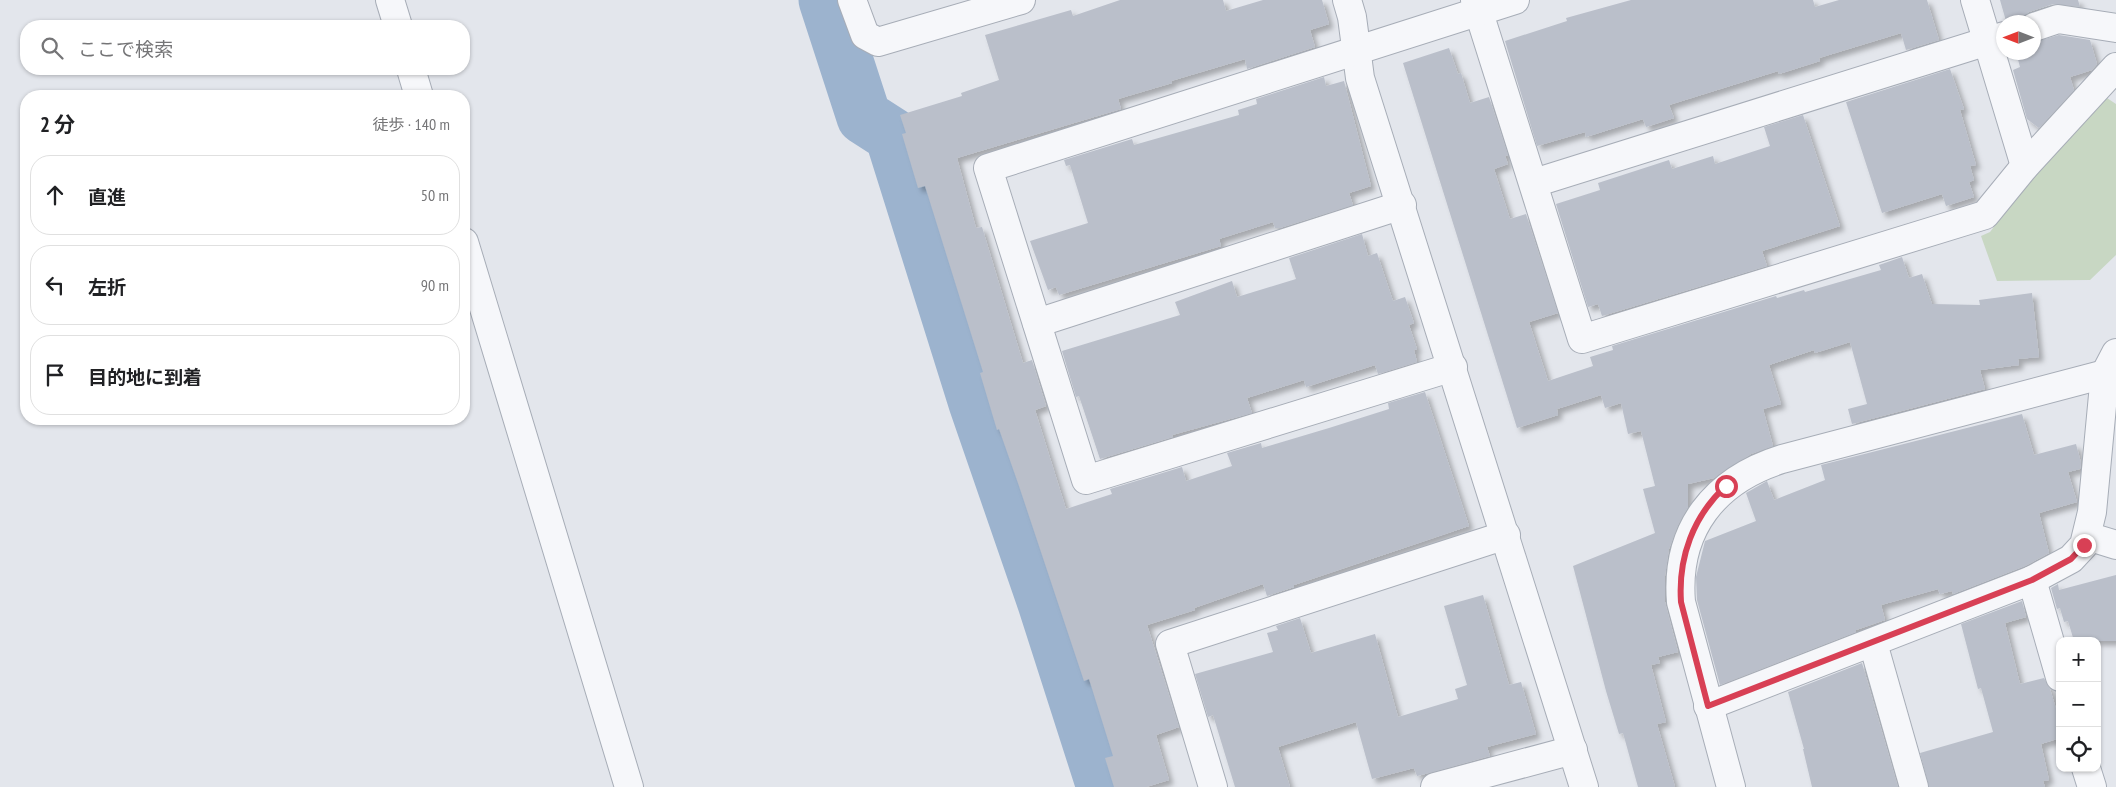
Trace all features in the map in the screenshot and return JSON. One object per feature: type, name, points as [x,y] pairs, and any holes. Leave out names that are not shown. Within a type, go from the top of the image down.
[{"type":"street","points":[[390,0],[396,20]]},
{"type":"street","points":[[852,0],[865,36],[878,42],[1021,0]]},
{"type":"street","points":[[1347,0],[1352,18],[1360,78],[1402,205],[1584,787]]},
{"type":"street","points":[[1453,367],[1086,480],[988,168],[1356,49],[1477,6],[1514,0]]},
{"type":"street","points":[[1534,183],[1996,38],[1975,0]]},
{"type":"street","points":[[1477,6],[1582,339],[1985,215],[2025,166],[2116,67]]},
{"type":"street","points":[[2041,24],[2058,19],[2116,28]]},
{"type":"street","points":[[2001,60],[2025,166]]},
{"type":"street","points":[[413,75],[417,90]]},
{"type":"street","points":[[1037,324],[1402,205]]},
{"type":"street","points":[[470,262],[629,787]]},
{"type":"street","points":[[1708,706],[2032,580],[2071,559],[2084,545],[2092,512],[2111,363],[1752,469],[1726,486],[1704,509],[1691,536],[1681,566],[1681,602],[1708,706],[1731,787]]},
{"type":"street","points":[[1212,787],[1170,644],[1506,535]]},
{"type":"street","points":[[2087,536],[2116,544]]},
{"type":"street","points":[[2032,580],[2056,663]]},
{"type":"street","points":[[1873,643],[1914,787]]},
{"type":"street","points":[[1435,787],[1573,750]]},
{"type":"street","points":[[2087,772],[2092,787]]},
{"type":"green space","points":[[2101,94],[2116,104],[2116,255],[2090,280],[1997,281],[1981,236],[1990,232],[2034,174]]},
{"type":"building","points":[[1120,0],[1223,0],[1226,11],[1263,0],[1322,0],[1329,24],[1310,30],[1315,47],[1247,69],[1245,59],[1171,81],[1172,83],[1118,99],[1121,109],[957,158],[976,228],[982,227],[1023,363],[1032,360],[1046,406],[1035,410],[1066,509],[1112,494],[1110,489],[1182,467],[1186,481],[1232,466],[1227,453],[1261,443],[1262,448],[1329,428],[1389,409],[1388,403],[1425,392],[1469,526],[1294,585],[1294,587],[1267,596],[1263,584],[1194,608],[1195,610],[1147,625],[1179,727],[1156,735],[1169,780],[1146,787],[1114,787],[1105,758],[1113,756],[1089,679],[1084,681],[1019,486],[999,429],[997,430],[980,373],[983,372],[925,186],[918,188],[902,134],[906,133],[900,115],[962,96],[961,93],[999,80],[985,35],[1071,10],[1073,16]]},
{"type":"building","points":[[1631,0],[1813,0],[1815,7],[1839,0],[1927,0],[1939,40],[1906,50],[1901,33],[1819,58],[1820,61],[1779,74],[1778,71],[1669,105],[1674,118],[1646,127],[1643,119],[1586,137],[1585,132],[1537,146],[1505,41],[1567,21],[1566,18]]},
{"type":"building","points":[[2000,0],[2078,0],[2080,7],[2053,4],[2029,12],[2026,15],[2004,15]]},
{"type":"building","points":[[2059,35],[2090,40],[2097,64],[2092,70],[2070,77],[2074,90],[2039,128],[2027,119],[2013,70],[2020,67],[2018,60],[2041,60],[2041,40]]},
{"type":"building","points":[[1449,48],[1458,74],[1461,73],[1470,103],[1489,97],[1508,155],[1505,156],[1508,164],[1494,169],[1510,219],[1526,214],[1558,313],[1529,322],[1548,381],[1593,366],[1590,357],[1613,350],[1612,346],[1776,296],[1777,298],[1804,290],[1805,292],[1881,270],[1879,265],[1902,257],[1909,278],[1922,274],[1932,304],[1980,305],[1979,300],[2032,293],[2039,357],[2018,359],[2019,365],[1980,370],[1985,389],[1852,424],[1848,409],[1867,404],[1850,342],[1815,353],[1814,350],[1769,365],[1781,404],[1763,409],[1773,446],[1751,454],[1714,478],[1688,484],[1688,507],[1678,525],[1669,549],[1665,576],[1665,602],[1678,652],[1658,657],[1660,663],[1651,665],[1666,722],[1657,724],[1675,787],[1638,787],[1623,733],[1619,734],[1606,691],[1573,566],[1655,533],[1643,489],[1655,486],[1641,431],[1628,434],[1621,403],[1605,408],[1601,395],[1557,409],[1558,415],[1517,428],[1403,63]]},
{"type":"building","points":[[1950,69],[1964,109],[1960,110],[1976,165],[1970,166],[1974,180],[1969,182],[1974,197],[1946,206],[1942,194],[1882,213],[1846,102]]},
{"type":"building","points":[[1324,77],[1326,86],[1344,81],[1371,186],[1349,193],[1353,205],[1280,228],[1275,228],[1273,222],[1219,239],[1221,246],[1059,295],[1056,287],[1048,290],[1030,241],[1088,223],[1070,165],[1066,166],[1064,160],[1132,139],[1134,145],[1239,115],[1238,110],[1257,104],[1256,99]]},
{"type":"building","points":[[1803,115],[1840,226],[1762,251],[1767,266],[1602,316],[1598,304],[1588,307],[1556,204],[1600,190],[1598,183],[1669,160],[1672,169],[1713,156],[1715,164],[1770,146],[1764,127]]},
{"type":"building","points":[[1362,234],[1368,256],[1377,253],[1393,301],[1405,297],[1414,323],[1409,325],[1417,349],[1414,350],[1417,362],[1378,374],[1375,365],[1306,387],[1304,380],[1247,398],[1252,413],[1172,435],[1173,437],[1100,459],[1079,396],[1076,397],[1062,351],[1180,315],[1175,302],[1232,281],[1237,297],[1296,279],[1289,258]]},
{"type":"building","points":[[2022,414],[2034,455],[2076,444],[2081,463],[2080,469],[2068,472],[2077,502],[2039,513],[2049,553],[2025,566],[1953,594],[1952,591],[1940,594],[1938,589],[1881,605],[1885,620],[1720,685],[1697,600],[1696,577],[1705,541],[1756,521],[1746,493],[1767,481],[1774,500],[1825,480],[1821,465]]},
{"type":"building","points":[[2116,575],[2116,641],[2101,641],[2101,637],[2073,637],[2068,621],[2064,622],[2060,608],[2057,609],[2051,588],[2058,584],[2059,590]]},
{"type":"building","points":[[1483,595],[1509,685],[1521,682],[1536,734],[1487,747],[1490,756],[1429,773],[1417,776],[1414,768],[1372,779],[1356,722],[1278,747],[1290,787],[1235,787],[1213,715],[1208,717],[1195,674],[1273,652],[1267,633],[1278,630],[1276,626],[1300,618],[1311,653],[1375,634],[1398,717],[1458,699],[1455,689],[1467,685],[1444,606]]},
{"type":"building","points":[[2022,601],[2026,617],[2005,623],[2020,684],[2044,678],[2050,689],[2056,709],[2056,739],[2041,744],[2049,780],[2043,781],[2045,787],[1929,787],[1920,753],[1993,732],[1981,688],[1978,689],[1961,624]]},
{"type":"building","points":[[1862,663],[1898,787],[1812,787],[1804,749],[1788,692]]},
{"type":"waterway","points":[[826,0],[864,117],[892,135],[976,403],[1045,603],[1104,787]]},
{"type":"route","points":[[1726,486],[1704,509],[1691,536],[1681,566],[1681,602],[1708,706],[2032,580],[2060,567],[2079,552],[2084,545]]}]
